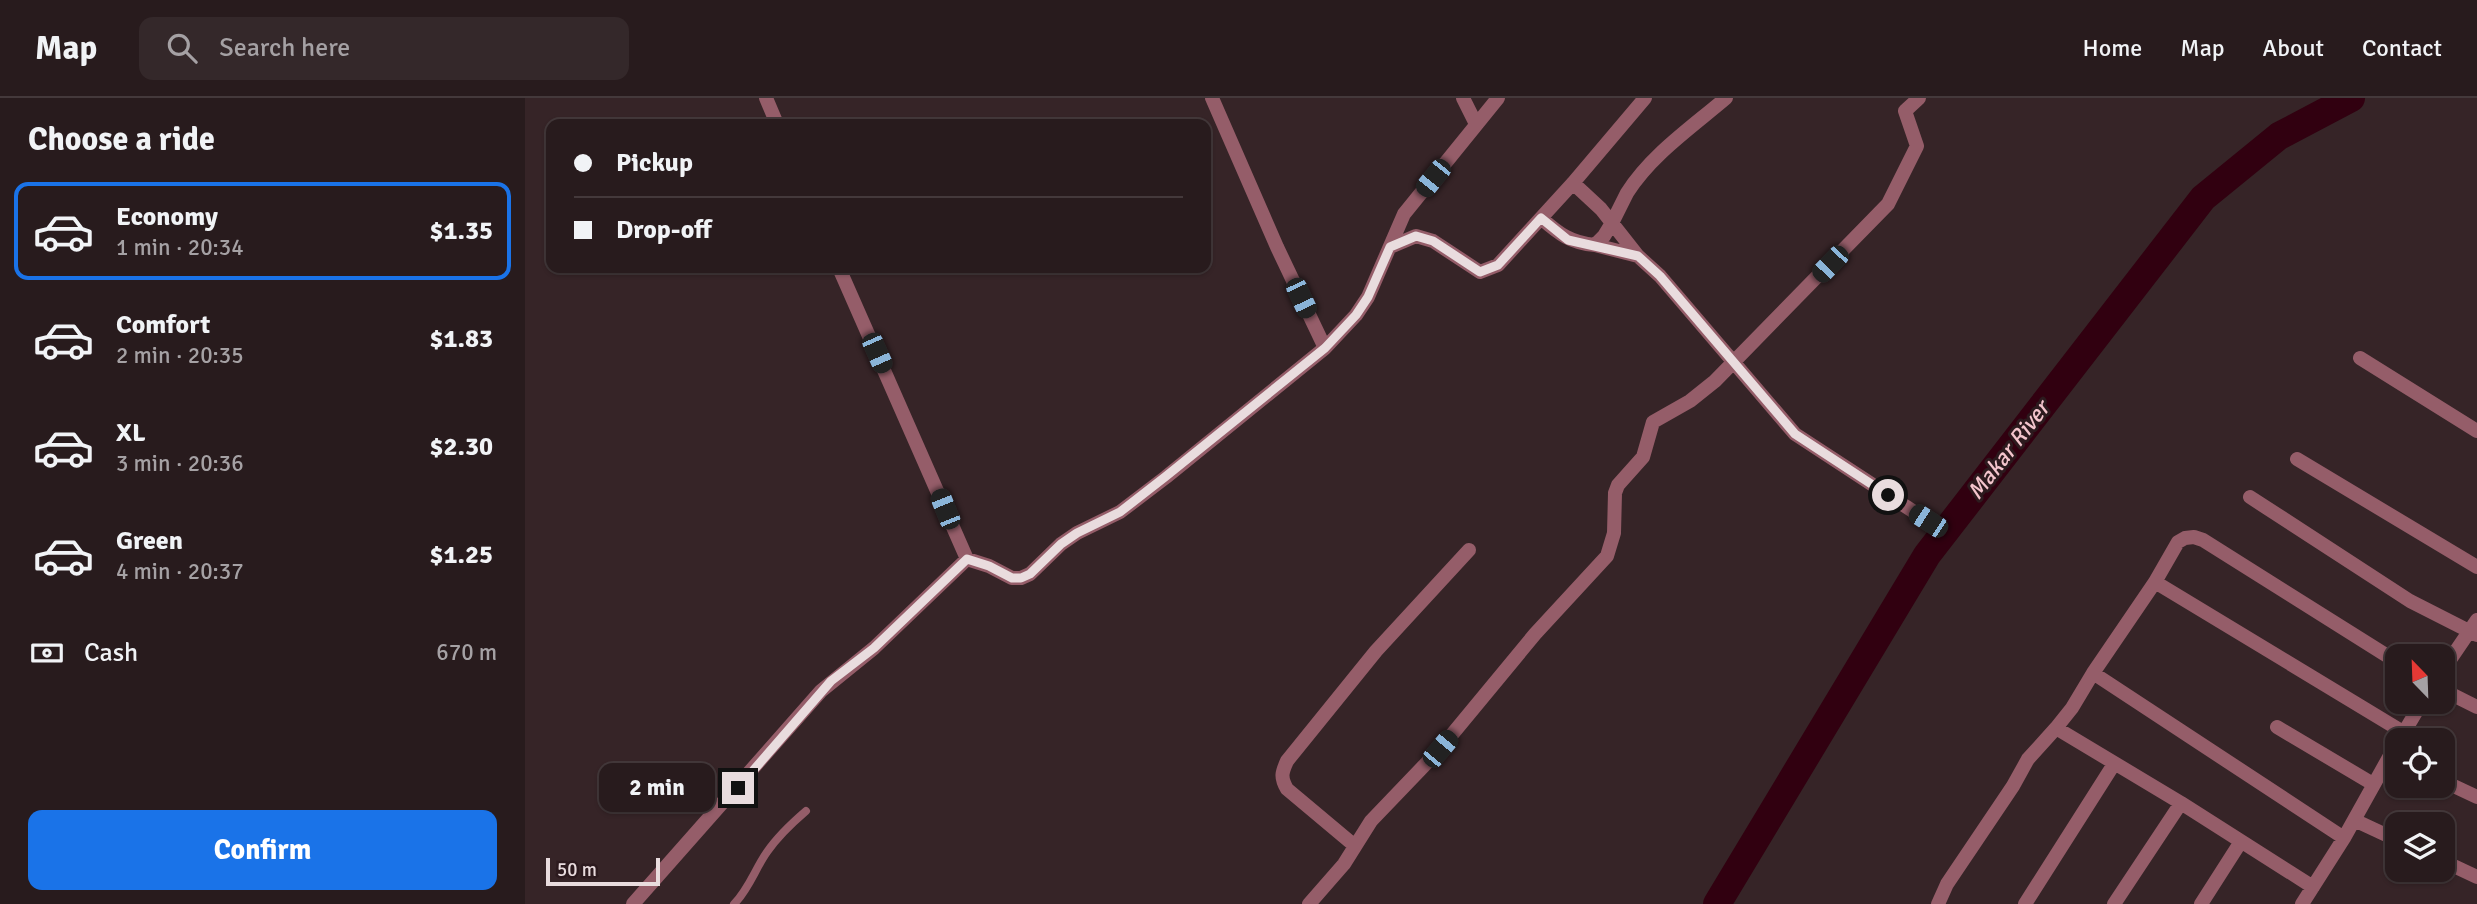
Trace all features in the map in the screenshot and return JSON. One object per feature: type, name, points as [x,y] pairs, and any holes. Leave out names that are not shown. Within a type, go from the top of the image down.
[{"type":"street","points":[[766,98],[776,119]]},
{"type":"street","points":[[1212,98],[1277,247],[1325,348]]},
{"type":"street","points":[[1463,98],[1476,124]]},
{"type":"street","points":[[841,273],[967,559],[989,566],[1012,578],[1021,578],[1030,574],[1061,544],[1077,533],[1120,512],[1325,348],[1356,315],[1368,297],[1404,214],[1498,98]]},
{"type":"street","points":[[1390,247],[1416,236],[1433,241],[1480,272],[1498,265],[1573,183],[1645,98]]},
{"type":"street","points":[[1595,245],[1604,236],[1627,193],[1641,175],[1726,98]]},
{"type":"street","points":[[1309,904],[1355,846],[1371,821],[1440,749],[1535,634],[1607,556],[1614,533],[1615,493],[1618,485],[1643,457],[1653,422],[1690,401],[1734,363],[1888,204],[1917,146],[1905,111],[1919,98]]},
{"type":"street","points":[[1573,183],[1601,209],[1638,256],[1660,276],[1795,434],[1928,521]]},
{"type":"street","points":[[1404,214],[1416,236]]},
{"type":"street","points":[[1541,218],[1568,240],[1638,256]]},
{"type":"street","points":[[2360,358],[2477,431]]},
{"type":"street","points":[[2297,459],[2477,567]]},
{"type":"street","points":[[2250,497],[2410,601],[2475,629],[2455,655]]},
{"type":"street","points":[[1938,904],[1947,884],[2028,759],[2072,708],[2155,582],[2178,542],[2185,538],[2203,540],[2385,654]]},
{"type":"street","points":[[1355,846],[1287,789],[1281,773],[1287,761],[1367,661],[1469,550]]},
{"type":"street","points":[[633,904],[821,691],[874,648],[967,559]]},
{"type":"street","points":[[2155,582],[2385,737]]},
{"type":"street","points":[[2093,673],[2344,838]]},
{"type":"street","points":[[2455,696],[2477,707]]},
{"type":"street","points":[[2277,727],[2373,785]]},
{"type":"street","points":[[2056,729],[2181,803],[2313,887]]},
{"type":"street","points":[[2025,904],[2114,764]]},
{"type":"street","points":[[2302,904],[2385,766]]},
{"type":"street","points":[[2455,787],[2477,797]]},
{"type":"street","points":[[2114,904],[2181,803]]},
{"type":"street","points":[[2354,820],[2385,834]]},
{"type":"street","points":[[2201,904],[2240,843]]},
{"type":"street","points":[[2455,867],[2477,877]]},
{"type":"lane","points":[[734,904],[748,887],[767,852],[806,811]]},
{"type":"waterway","name":"Makar River","points":[[1717,904],[1927,555],[2203,198],[2279,136],[2351,98]]},
{"type":"route","points":[[738,788],[831,681],[874,648],[967,559],[989,566],[1012,578],[1021,578],[1030,574],[1061,544],[1077,533],[1120,512],[1325,348],[1356,315],[1368,297],[1390,247],[1416,236],[1433,241],[1480,272],[1498,265],[1541,218],[1568,240],[1638,256],[1660,276],[1795,434],[1888,495]]}]
